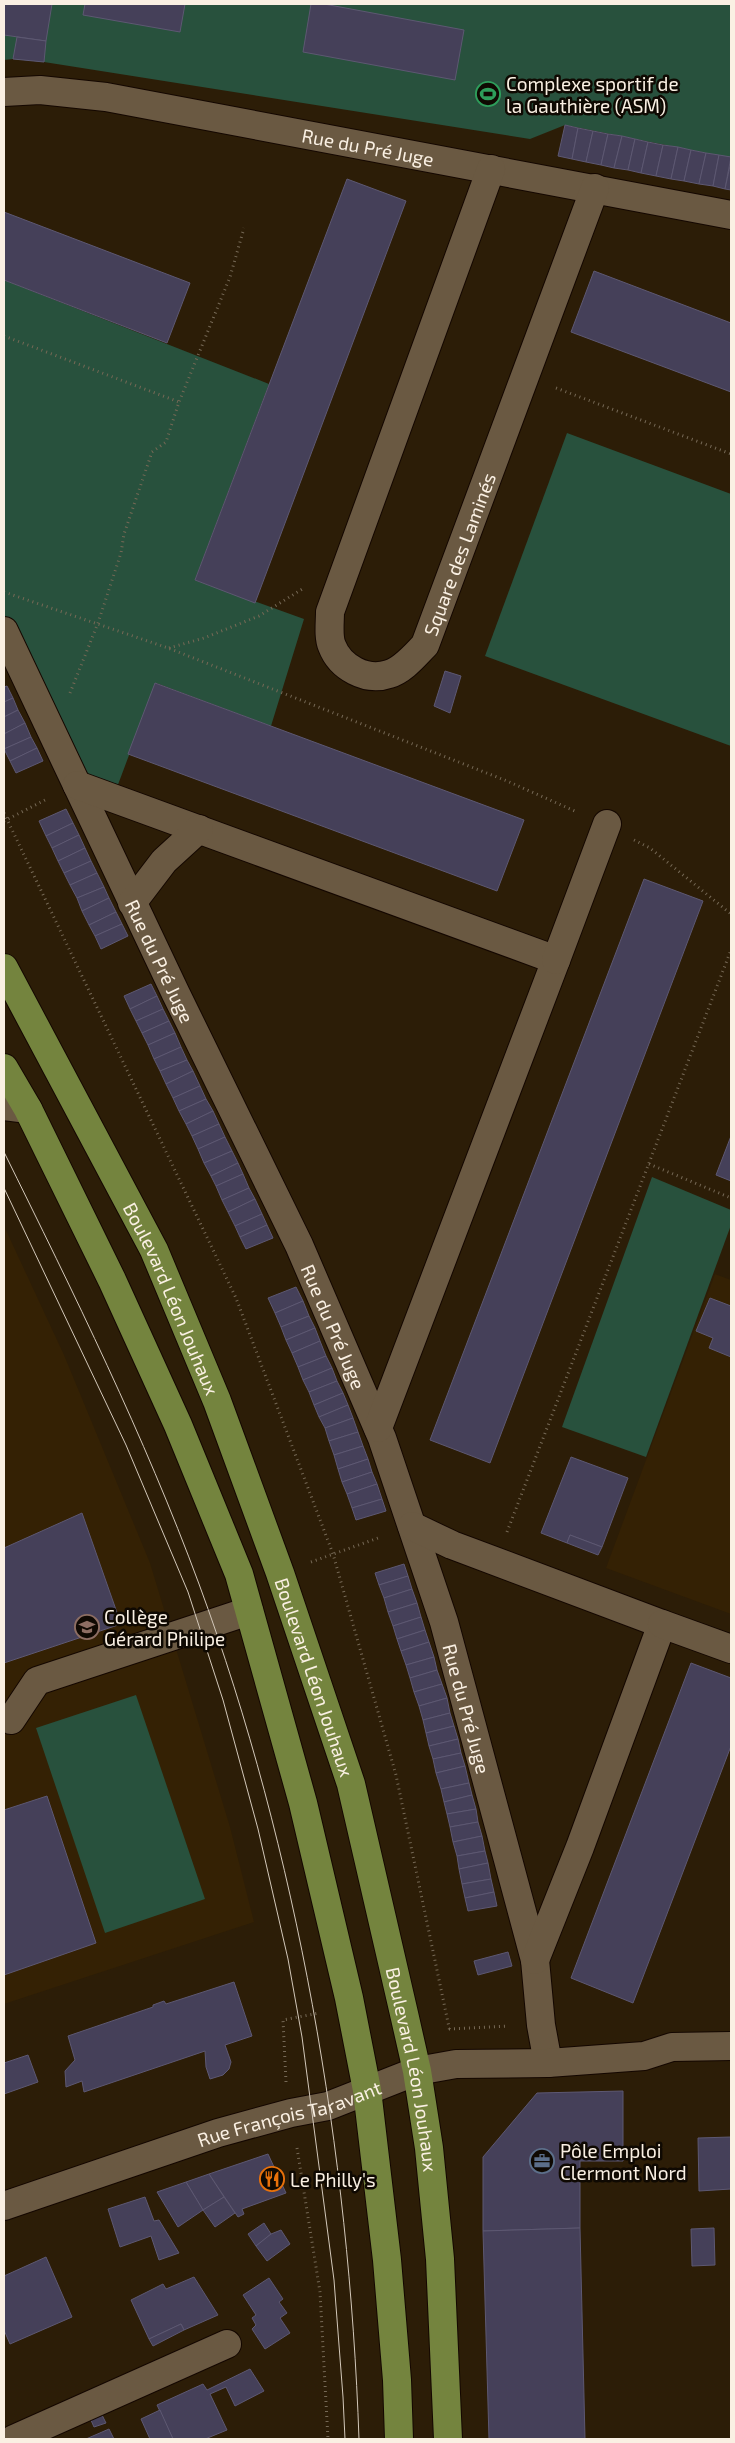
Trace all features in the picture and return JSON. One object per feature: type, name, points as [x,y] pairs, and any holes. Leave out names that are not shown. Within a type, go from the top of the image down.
[{"type":"main road","name":"Boulevard Léon Jouhaux","points":[[4,968],[154,1250],[217,1400],[280,1574],[350,1784],[417,2071],[429,2148],[440,2259],[448,2439]]},
{"type":"main road","points":[[4,1068],[16,1107],[112,1280],[178,1425],[239,1574],[303,1803],[349,1998],[367,2090],[387,2260],[397,2380],[399,2439]]},
{"type":"street","name":"Rue du Pré Juge","points":[[4,92],[40,90],[106,97],[731,215]]},
{"type":"street","name":"Square des Laminés","points":[[491,169],[330,612],[331,645],[343,665],[368,676],[389,674],[410,661],[425,645],[595,188]]},
{"type":"street","name":"Rue du Pré Juge","points":[[4,631],[132,903],[299,1244],[378,1428],[444,1622],[535,1960],[541,2025],[548,2063]]},
{"type":"street","points":[[77,785],[556,960]]},
{"type":"street","points":[[378,1428],[607,824]]},
{"type":"street","points":[[132,903],[164,861],[199,829]]},
{"type":"street","points":[[412,1526],[452,1545],[731,1649]]},
{"type":"street","points":[[11,1720],[37,1681],[249,1611]]},
{"type":"street","points":[[535,1960],[597,1802],[662,1624]]},
{"type":"street","name":"Rue François Taravant","points":[[4,2206],[218,2133],[290,2113],[328,2106],[417,2071],[456,2064],[548,2063],[644,2056],[672,2048],[731,2046]]},
{"type":"street","points":[[14,2439],[227,2344]]},
{"type":"path","points":[[53,736],[98,623],[121,553],[124,534],[152,452],[166,442],[179,402],[230,278],[244,228]]},
{"type":"path","points":[[4,336],[179,402]]},
{"type":"path","points":[[4,341],[10,338]]},
{"type":"path","points":[[525,376],[731,454]]},
{"type":"path","points":[[168,648],[204,638],[259,616],[312,583],[341,581]]},
{"type":"path","points":[[4,592],[168,648],[507,782],[607,824],[650,848],[731,914]]},
{"type":"path","points":[[4,821],[77,785]]},
{"type":"path","points":[[496,1560],[731,950]]},
{"type":"path","points":[[649,1164],[731,1198]]},
{"type":"path","points":[[280,1574],[412,1526]]},
{"type":"path","points":[[287,2088],[284,2070],[285,2037],[283,2020],[321,2012]]},
{"type":"path","points":[[449,2029],[514,2026]]},
{"type":"path","points":[[297,2148],[320,2292],[328,2439]]},
{"type":"shaded area","name":"Collège Gérard Philipe","points":[[4,1226],[64,1355],[150,1563],[230,1827],[254,1922],[4,2004]]},
{"type":"shaded area","points":[[715,1274],[731,1280],[731,1614],[606,1568]]},
{"type":"green space","name":"Complexe sportif de la Gauthière (ASM)","points":[[4,4],[731,4],[731,158],[565,125],[530,139],[44,62],[4,60]]},
{"type":"green space","points":[[4,280],[269,384],[195,580],[304,619],[271,726],[156,683],[113,798],[77,785],[4,631]]},
{"type":"green space","points":[[567,433],[731,494],[731,746],[485,656]]},
{"type":"green space","points":[[652,1177],[731,1210],[731,1225],[646,1457],[562,1427]]},
{"type":"green space","points":[[136,1695],[205,1899],[105,1933],[36,1728]]},
{"type":"building","points":[[4,4],[52,4],[46,41],[4,35]]},
{"type":"building","points":[[85,4],[185,4],[180,32],[83,15]]},
{"type":"building","points":[[311,4],[324,4],[464,30],[455,80],[303,52]]},
{"type":"building","points":[[17,37],[46,41],[44,62],[13,59]]},
{"type":"building","points":[[565,125],[578,128],[572,159],[558,156]]},
{"type":"building","points":[[578,128],[593,131],[586,162],[572,159]]},
{"type":"building","points":[[593,131],[608,134],[601,165],[586,162]]},
{"type":"building","points":[[608,134],[622,136],[614,168],[601,165]]},
{"type":"building","points":[[622,136],[635,139],[628,170],[614,168]]},
{"type":"building","points":[[635,139],[648,142],[641,173],[628,170]]},
{"type":"building","points":[[648,142],[663,145],[656,176],[641,173]]},
{"type":"building","points":[[663,145],[678,147],[671,179],[656,176]]},
{"type":"building","points":[[678,147],[691,150],[684,181],[671,179]]},
{"type":"building","points":[[691,150],[706,153],[699,184],[684,181]]},
{"type":"building","points":[[706,153],[719,155],[713,186],[699,184]]},
{"type":"building","points":[[719,155],[731,157],[725,189],[713,186]]},
{"type":"building","points":[[731,161],[731,190],[725,189]]},
{"type":"building","points":[[347,179],[406,201],[255,603],[195,580]]},
{"type":"building","points":[[4,212],[190,283],[167,343],[4,280]]},
{"type":"building","points":[[594,271],[731,323],[731,392],[571,332]]},
{"type":"building","points":[[445,671],[461,676],[450,713],[434,706]]},
{"type":"building","points":[[155,683],[524,820],[497,891],[128,754]]},
{"type":"building","points":[[7,686],[13,698],[4,702],[4,687]]},
{"type":"building","points":[[13,698],[18,710],[4,717],[4,702]]},
{"type":"building","points":[[18,710],[25,723],[4,734],[4,717]]},
{"type":"building","points":[[25,723],[31,737],[4,749],[4,734]]},
{"type":"building","points":[[31,737],[37,748],[10,761],[4,749]]},
{"type":"building","points":[[37,748],[43,761],[16,773],[10,761]]},
{"type":"building","points":[[66,809],[73,823],[46,836],[39,821]]},
{"type":"building","points":[[73,823],[79,835],[52,848],[46,836]]},
{"type":"building","points":[[79,835],[85,848],[58,861],[52,848]]},
{"type":"building","points":[[85,848],[91,861],[64,873],[58,861]]},
{"type":"building","points":[[91,861],[97,873],[70,885],[64,873]]},
{"type":"building","points":[[97,873],[104,887],[77,898],[70,885]]},
{"type":"building","points":[[644,879],[703,901],[490,1463],[430,1440]]},
{"type":"building","points":[[104,887],[109,898],[82,911],[77,898]]},
{"type":"building","points":[[109,898],[116,912],[89,925],[82,911]]},
{"type":"building","points":[[116,912],[122,924],[95,936],[89,925]]},
{"type":"building","points":[[122,924],[128,936],[101,949],[95,936]]},
{"type":"building","points":[[151,984],[157,996],[130,1009],[124,996]]},
{"type":"building","points":[[157,996],[163,1009],[136,1021],[130,1009]]},
{"type":"building","points":[[163,1009],[169,1021],[142,1033],[136,1021]]},
{"type":"building","points":[[169,1021],[175,1033],[148,1045],[142,1033]]},
{"type":"building","points":[[175,1033],[181,1047],[154,1059],[148,1045]]},
{"type":"building","points":[[181,1047],[187,1060],[160,1071],[154,1059]]},
{"type":"building","points":[[187,1060],[193,1071],[166,1084],[160,1071]]},
{"type":"building","points":[[193,1071],[200,1086],[173,1098],[166,1084]]},
{"type":"building","points":[[200,1086],[206,1099],[179,1111],[173,1098]]},
{"type":"building","points":[[206,1099],[213,1111],[186,1124],[179,1111]]},
{"type":"building","points":[[213,1111],[219,1124],[192,1136],[186,1124]]},
{"type":"building","points":[[219,1124],[225,1137],[198,1149],[192,1136]]},
{"type":"building","points":[[731,1136],[731,1181],[716,1175]]},
{"type":"building","points":[[225,1137],[232,1151],[204,1163],[198,1149]]},
{"type":"building","points":[[232,1151],[238,1163],[211,1176],[204,1163]]},
{"type":"building","points":[[238,1163],[243,1174],[216,1186],[211,1176]]},
{"type":"building","points":[[243,1174],[249,1188],[222,1200],[216,1186]]},
{"type":"building","points":[[249,1188],[255,1199],[228,1212],[222,1200]]},
{"type":"building","points":[[255,1199],[262,1214],[235,1226],[228,1212]]},
{"type":"building","points":[[262,1214],[267,1225],[240,1237],[235,1226]]},
{"type":"building","points":[[267,1225],[273,1238],[246,1249],[240,1237]]},
{"type":"building","points":[[296,1287],[303,1301],[275,1313],[268,1298]]},
{"type":"building","points":[[710,1298],[731,1306],[731,1357],[709,1348],[713,1338],[696,1331]]},
{"type":"building","points":[[303,1301],[309,1316],[281,1327],[275,1313]]},
{"type":"building","points":[[309,1316],[315,1328],[286,1340],[281,1327]]},
{"type":"building","points":[[315,1328],[320,1341],[292,1353],[286,1340]]},
{"type":"building","points":[[320,1341],[326,1356],[298,1367],[292,1353]]},
{"type":"building","points":[[326,1356],[332,1368],[303,1380],[298,1367]]},
{"type":"building","points":[[332,1368],[337,1381],[309,1392],[303,1380]]},
{"type":"building","points":[[337,1381],[343,1393],[314,1405],[309,1392]]},
{"type":"building","points":[[343,1393],[348,1405],[319,1417],[314,1405]]},
{"type":"building","points":[[348,1405],[353,1418],[325,1428],[319,1417]]},
{"type":"building","points":[[353,1418],[358,1432],[329,1441],[325,1428]]},
{"type":"building","points":[[358,1432],[363,1446],[334,1455],[329,1441]]},
{"type":"building","points":[[363,1446],[368,1459],[338,1469],[334,1455]]},
{"type":"building","points":[[571,1457],[628,1478],[602,1547],[570,1535],[567,1543],[541,1533]]},
{"type":"building","points":[[368,1459],[372,1472],[342,1482],[338,1469]]},
{"type":"building","points":[[372,1472],[377,1484],[347,1494],[342,1482]]},
{"type":"building","points":[[377,1484],[382,1499],[352,1508],[347,1494]]},
{"type":"building","points":[[382,1499],[386,1511],[356,1520],[352,1508]]},
{"type":"building","points":[[82,1513],[121,1624],[4,1663],[4,1548]]},
{"type":"building","points":[[570,1535],[602,1547],[598,1555],[567,1543]]},
{"type":"building","points":[[404,1564],[408,1576],[379,1585],[375,1573]]},
{"type":"building","points":[[408,1576],[412,1589],[384,1598],[379,1585]]},
{"type":"building","points":[[412,1589],[417,1603],[388,1612],[384,1598]]},
{"type":"building","points":[[417,1603],[421,1617],[393,1626],[388,1612]]},
{"type":"building","points":[[421,1617],[425,1630],[397,1639],[393,1626]]},
{"type":"building","points":[[425,1630],[429,1642],[401,1651],[397,1639]]},
{"type":"building","points":[[429,1642],[434,1657],[406,1665],[401,1651]]},
{"type":"building","points":[[434,1657],[437,1670],[410,1678],[406,1665]]},
{"type":"building","points":[[691,1663],[731,1678],[731,1746],[633,2003],[571,1978]]},
{"type":"building","points":[[437,1670],[442,1684],[414,1692],[410,1678]]},
{"type":"building","points":[[442,1684],[447,1698],[419,1706],[414,1692]]},
{"type":"building","points":[[447,1698],[450,1713],[423,1720],[419,1706]]},
{"type":"building","points":[[450,1713],[454,1726],[426,1733],[423,1720]]},
{"type":"building","points":[[454,1726],[458,1739],[429,1746],[426,1733]]},
{"type":"building","points":[[458,1739],[461,1753],[433,1759],[429,1746]]},
{"type":"building","points":[[461,1753],[465,1766],[436,1773],[433,1759]]},
{"type":"building","points":[[465,1766],[469,1783],[441,1789],[436,1773]]},
{"type":"building","points":[[469,1783],[472,1795],[444,1802],[441,1789]]},
{"type":"building","points":[[472,1795],[476,1809],[447,1814],[444,1802]]},
{"type":"building","points":[[47,1796],[96,1943],[4,1975],[4,1810]]},
{"type":"building","points":[[476,1809],[478,1822],[450,1827],[447,1814]]},
{"type":"building","points":[[478,1822],[482,1836],[453,1842],[450,1827]]},
{"type":"building","points":[[482,1836],[485,1851],[457,1856],[453,1842]]},
{"type":"building","points":[[485,1851],[488,1863],[459,1869],[457,1856]]},
{"type":"building","points":[[488,1863],[491,1879],[462,1884],[459,1869]]},
{"type":"building","points":[[491,1879],[494,1892],[465,1898],[462,1884]]},
{"type":"building","points":[[494,1892],[497,1906],[468,1911],[465,1898]]},
{"type":"building","points":[[508,1952],[512,1966],[478,1975],[474,1961]]},
{"type":"building","points":[[234,1982],[252,2036],[225,2045],[231,2062],[229,2069],[223,2075],[210,2079],[206,2067],[205,2051],[84,2092],[82,2081],[66,2087],[65,2071],[75,2060],[68,2036],[153,2007],[153,2005],[164,2001],[166,2004]]},
{"type":"building","points":[[28,2055],[38,2082],[4,2094],[4,2063]]},
{"type":"building","name":"Pôle Emploi Clermont Nord","points":[[623,2091],[623,2161],[580,2161],[580,2228],[483,2231],[483,2157],[537,2093]]},
{"type":"building","points":[[731,2137],[731,2189],[699,2191],[698,2138]]},
{"type":"building","points":[[268,2154],[286,2193],[242,2209],[244,2214],[238,2217],[209,2174]]},
{"type":"building","points":[[209,2174],[224,2197],[203,2210],[186,2182]]},
{"type":"building","points":[[186,2182],[203,2210],[178,2227],[157,2192]]},
{"type":"building","points":[[145,2197],[154,2221],[159,2220],[179,2253],[159,2260],[151,2236],[120,2247],[108,2209]]},
{"type":"building","points":[[224,2197],[235,2213],[215,2227],[203,2210]]},
{"type":"building","points":[[264,2223],[271,2234],[256,2246],[248,2234]]},
{"type":"building","points":[[580,2228],[585,2439],[489,2439],[483,2231]]},
{"type":"building","points":[[714,2228],[715,2265],[692,2266],[691,2229]]},
{"type":"building","points":[[281,2230],[290,2244],[267,2261],[256,2246],[271,2234]]},
{"type":"building","points":[[46,2257],[72,2317],[10,2344],[4,2330],[4,2276]]},
{"type":"building","points":[[194,2277],[218,2315],[184,2330],[181,2324],[149,2339],[131,2300],[163,2284],[166,2289]]},
{"type":"building","points":[[269,2278],[283,2299],[279,2302],[287,2313],[280,2318],[290,2333],[265,2349],[252,2329],[256,2325],[252,2318],[256,2315],[243,2295]]},
{"type":"building","points":[[181,2324],[184,2330],[153,2346],[149,2339]]},
{"type":"building","points":[[250,2369],[264,2391],[235,2406],[226,2387],[210,2394],[227,2430],[205,2439],[173,2439],[157,2405],[203,2384],[207,2390]]},
{"type":"building","points":[[160,2410],[173,2439],[150,2439],[141,2419]]},
{"type":"building","points":[[101,2413],[106,2423],[94,2427],[90,2418]]},
{"type":"building","points":[[109,2429],[114,2439],[86,2439]]},
{"type":"tram line","points":[[4,1152],[132,1419],[178,1528],[234,1686],[264,1791],[290,1897],[312,2005],[330,2113],[344,2222],[359,2439]]},
{"type":"tram line","points":[[4,1188],[126,1445],[188,1592],[223,1700],[258,1829],[288,1959],[302,2037],[334,2280],[345,2439]]},
{"type":"place","name":"Complexe sportif de la Gauthière (ASM)","points":[[488,94]]},
{"type":"place","name":"Collège Gérard Philipe","points":[[87,1627]]},
{"type":"place","name":"Pôle Emploi Clermont Nord","points":[[542,2161]]},
{"type":"place","name":"Le Philly's","points":[[272,2179]]}]
